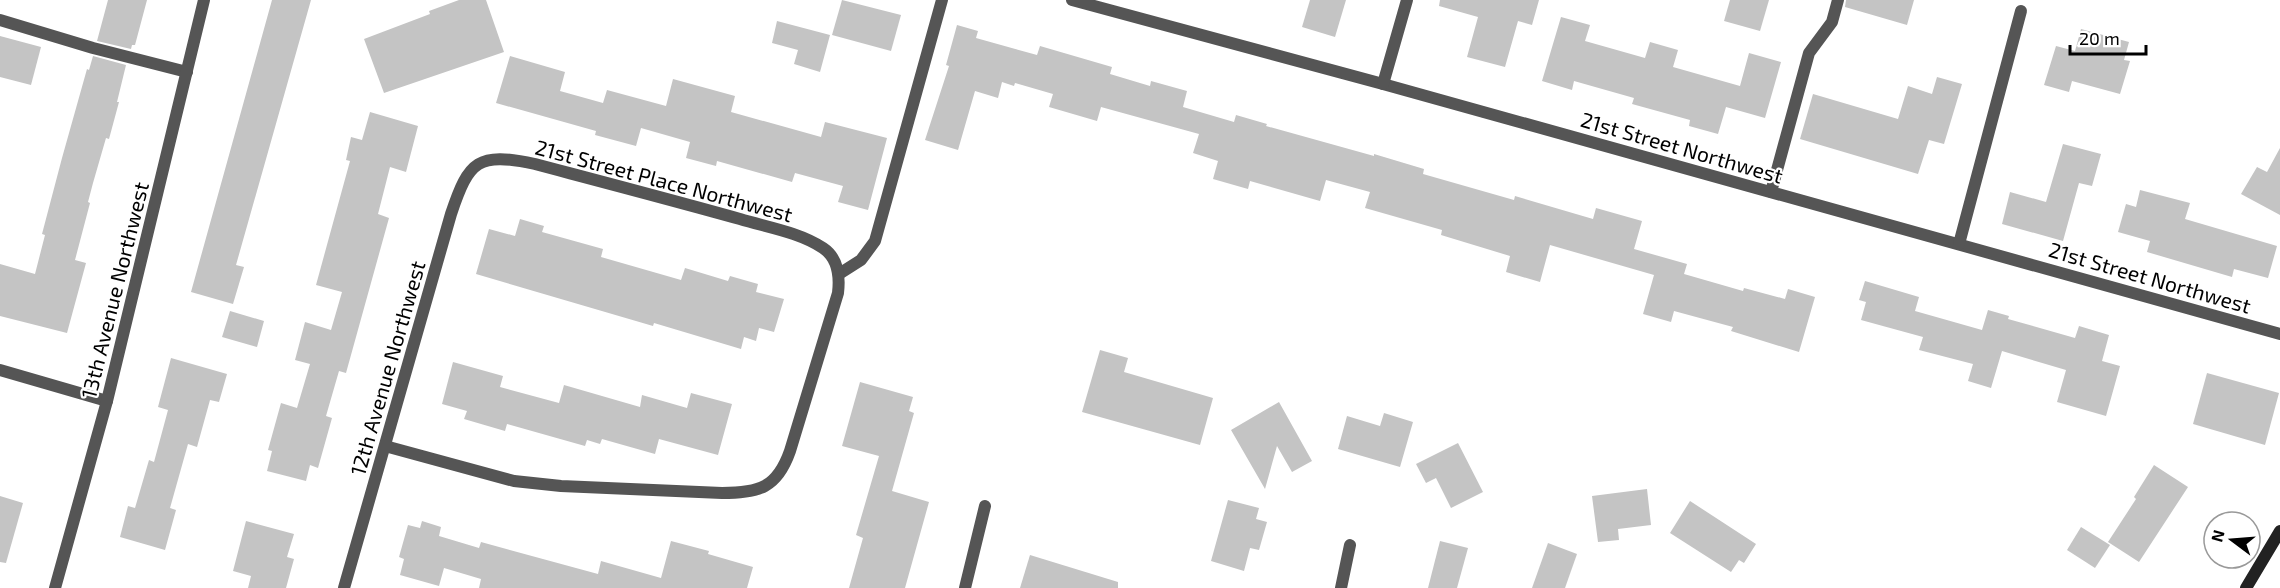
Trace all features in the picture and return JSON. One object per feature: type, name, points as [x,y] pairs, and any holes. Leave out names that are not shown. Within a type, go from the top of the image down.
[{"type":"street","name":"13th Avenue Northwest","points":[[55,588],[107,401],[204,0]]},
{"type":"street","points":[[385,446],[496,477],[528,483],[722,493],[754,491],[767,486],[781,472],[790,452],[837,293],[839,274],[861,260],[875,241],[942,0]]},
{"type":"street","name":"21st Street Northwest","points":[[1072,0],[1383,84],[2280,334]]},
{"type":"street","points":[[1383,84],[1407,0]]},
{"type":"street","points":[[1771,192],[1809,53],[1832,22],[1838,0]]},
{"type":"street","points":[[1959,244],[2021,10]]},
{"type":"street","points":[[0,20],[93,48],[187,72]]},
{"type":"street","name":"21st Street Place Northwest","points":[[477,164],[485,160],[503,158],[535,164],[731,216],[814,243],[823,248],[834,260],[839,274]]},
{"type":"street","name":"12th Avenue Northwest","points":[[344,588],[458,194],[465,176],[477,164]]},
{"type":"street","points":[[0,370],[107,401]]},
{"type":"street","points":[[965,588],[985,506]]},
{"type":"street","points":[[2246,588],[2280,531]]},
{"type":"street","points":[[1341,588],[1350,545]]},
{"type":"building","points":[[108,0],[147,0],[135,45],[132,45],[131,49],[97,41]]},
{"type":"building","points":[[272,0],[311,0],[236,265],[244,267],[233,304],[191,292]]},
{"type":"building","points":[[459,0],[486,0],[504,52],[384,93],[364,39],[430,14],[429,11]]},
{"type":"building","points":[[842,0],[901,15],[891,51],[832,35]]},
{"type":"building","points":[[1310,0],[1346,0],[1335,37],[1302,27]]},
{"type":"building","points":[[1440,0],[1539,0],[1532,25],[1518,21],[1505,67],[1467,57],[1478,17],[1439,6]]},
{"type":"building","points":[[1730,0],[1769,0],[1760,31],[1724,21]]},
{"type":"building","points":[[1846,0],[1914,0],[1907,25],[1845,7]]},
{"type":"building","points":[[1561,17],[1590,25],[1585,41],[1645,58],[1650,42],[1678,50],[1673,67],[1740,86],[1749,53],[1781,62],[1765,118],[1726,107],[1718,134],[1689,126],[1690,120],[1632,104],[1634,98],[1574,81],[1572,90],[1542,81]]},
{"type":"building","points":[[777,21],[830,35],[820,72],[794,64],[798,50],[772,43]]},
{"type":"building","points":[[957,25],[978,31],[976,38],[1037,55],[1040,46],[1112,67],[1110,74],[1150,86],[1151,81],[1187,91],[1183,107],[1234,122],[1236,115],[1267,124],[1266,126],[1424,169],[1423,174],[1514,200],[1515,196],[1593,219],[1596,208],[1642,221],[1634,249],[1687,264],[1684,274],[1743,291],[1744,288],[1785,299],[1788,289],[1815,297],[1799,352],[1731,331],[1733,327],[1674,311],[1671,322],[1643,314],[1654,275],[1550,245],[1540,282],[1506,272],[1510,256],[1441,235],[1442,230],[1365,208],[1370,192],[1326,180],[1320,201],[1250,181],[1248,189],[1213,179],[1218,161],[1193,153],[1199,134],[1101,107],[1097,121],[1049,107],[1053,94],[1015,83],[1014,86],[1002,82],[998,98],[975,91],[958,150],[925,140],[949,66],[946,65]]},
{"type":"building","points":[[2081,29],[2129,42],[2124,60],[2130,61],[2120,94],[2072,81],[2069,92],[2044,85],[2056,46],[2075,51]]},
{"type":"building","points":[[0,36],[41,47],[31,85],[0,77]]},
{"type":"building","points":[[93,56],[126,65],[117,102],[119,102],[93,183],[75,260],[86,263],[67,333],[0,316],[0,264],[35,274],[45,235],[42,234],[62,158],[87,69],[89,70]]},
{"type":"building","points":[[510,56],[565,72],[560,91],[603,103],[607,90],[666,106],[673,79],[735,96],[731,112],[821,137],[825,122],[887,138],[868,210],[838,202],[843,186],[795,173],[792,182],[717,161],[716,166],[686,158],[690,142],[641,128],[636,146],[595,135],[596,131],[496,103]]},
{"type":"building","points":[[1937,77],[1962,84],[1944,144],[1929,140],[1918,174],[1800,139],[1813,94],[1898,119],[1908,86],[1932,94]]},
{"type":"building","points":[[370,112],[418,126],[406,172],[390,167],[378,214],[389,218],[346,373],[339,371],[326,416],[332,418],[318,468],[310,465],[306,481],[267,471],[272,451],[268,450],[281,403],[297,408],[310,364],[295,360],[305,322],[331,330],[342,292],[316,285],[350,161],[346,160],[351,137],[362,140]]},
{"type":"building","points":[[2063,144],[2101,154],[2092,186],[2079,183],[2063,241],[2002,224],[2010,192],[2046,202]]},
{"type":"building","points":[[2280,148],[2280,215],[2241,194],[2257,167],[2267,172]]},
{"type":"building","points":[[2140,190],[2190,203],[2185,219],[2277,246],[2268,278],[2234,269],[2232,277],[2147,252],[2150,241],[2118,232],[2126,204],[2136,207]]},
{"type":"building","points":[[520,219],[544,226],[542,232],[603,249],[601,257],[681,280],[685,268],[728,281],[730,276],[758,284],[756,292],[784,299],[774,332],[759,328],[756,341],[744,337],[741,349],[654,323],[653,326],[476,274],[489,229],[515,236]]},
{"type":"building","points":[[1865,281],[1919,297],[1915,311],[1982,330],[1988,310],[2009,316],[2008,319],[2075,338],[2079,326],[2109,335],[2102,361],[2120,366],[2106,416],[2057,402],[2066,370],[2002,351],[1991,388],[1968,381],[1973,364],[1919,350],[1923,337],[1861,320],[1866,302],[1859,300]]},
{"type":"building","points":[[230,311],[264,321],[257,347],[222,337]]},
{"type":"building","points":[[1100,350],[1128,358],[1124,372],[1213,398],[1200,445],[1082,412]]},
{"type":"building","points":[[171,358],[227,374],[219,402],[210,400],[197,447],[188,444],[170,508],[176,510],[165,550],[120,537],[128,506],[135,508],[149,460],[154,462],[168,410],[158,407]]},
{"type":"building","points":[[453,362],[503,376],[500,387],[559,403],[564,385],[640,407],[642,395],[687,408],[691,393],[732,404],[718,455],[659,439],[655,454],[602,439],[600,444],[587,440],[585,446],[507,424],[505,431],[464,419],[467,411],[442,404]]},
{"type":"building","points":[[2207,373],[2279,393],[2265,445],[2193,424]]},
{"type":"building","points":[[860,382],[913,397],[909,411],[914,413],[892,491],[929,502],[905,588],[849,588],[863,538],[856,535],[879,456],[842,446]]},
{"type":"building","points":[[1279,402],[1312,461],[1292,472],[1277,446],[1265,489],[1231,430]]},
{"type":"building","points":[[1384,413],[1413,422],[1400,467],[1338,449],[1347,416],[1380,426]]},
{"type":"building","points":[[1458,443],[1483,492],[1451,508],[1436,478],[1426,483],[1416,464]]},
{"type":"building","points":[[2154,465],[2188,487],[2139,562],[2108,542],[2136,499],[2134,497]]},
{"type":"building","points":[[1647,489],[1651,525],[1618,529],[1619,540],[1598,542],[1592,496]]},
{"type":"building","points":[[0,496],[23,503],[6,563],[0,562]]},
{"type":"building","points":[[1228,500],[1259,508],[1256,519],[1267,522],[1259,550],[1250,548],[1244,571],[1211,561]]},
{"type":"building","points":[[1690,501],[1756,544],[1744,563],[1739,560],[1731,572],[1670,533]]},
{"type":"building","points":[[246,521],[294,534],[287,557],[294,559],[286,588],[248,588],[251,576],[233,571]]},
{"type":"building","points":[[422,521],[441,527],[439,536],[479,548],[481,542],[598,574],[601,561],[661,578],[671,541],[709,551],[708,554],[753,567],[747,588],[479,588],[481,579],[444,568],[439,586],[400,575],[404,559],[399,557],[408,525],[420,528]]},
{"type":"building","points":[[2081,527],[2110,545],[2095,568],[2067,550]]},
{"type":"building","points":[[1440,541],[1468,548],[1457,588],[1428,588]]},
{"type":"building","points":[[1548,543],[1577,554],[1565,588],[1532,588]]},
{"type":"building","points":[[1030,555],[1118,582],[1118,588],[1020,588]]}]
